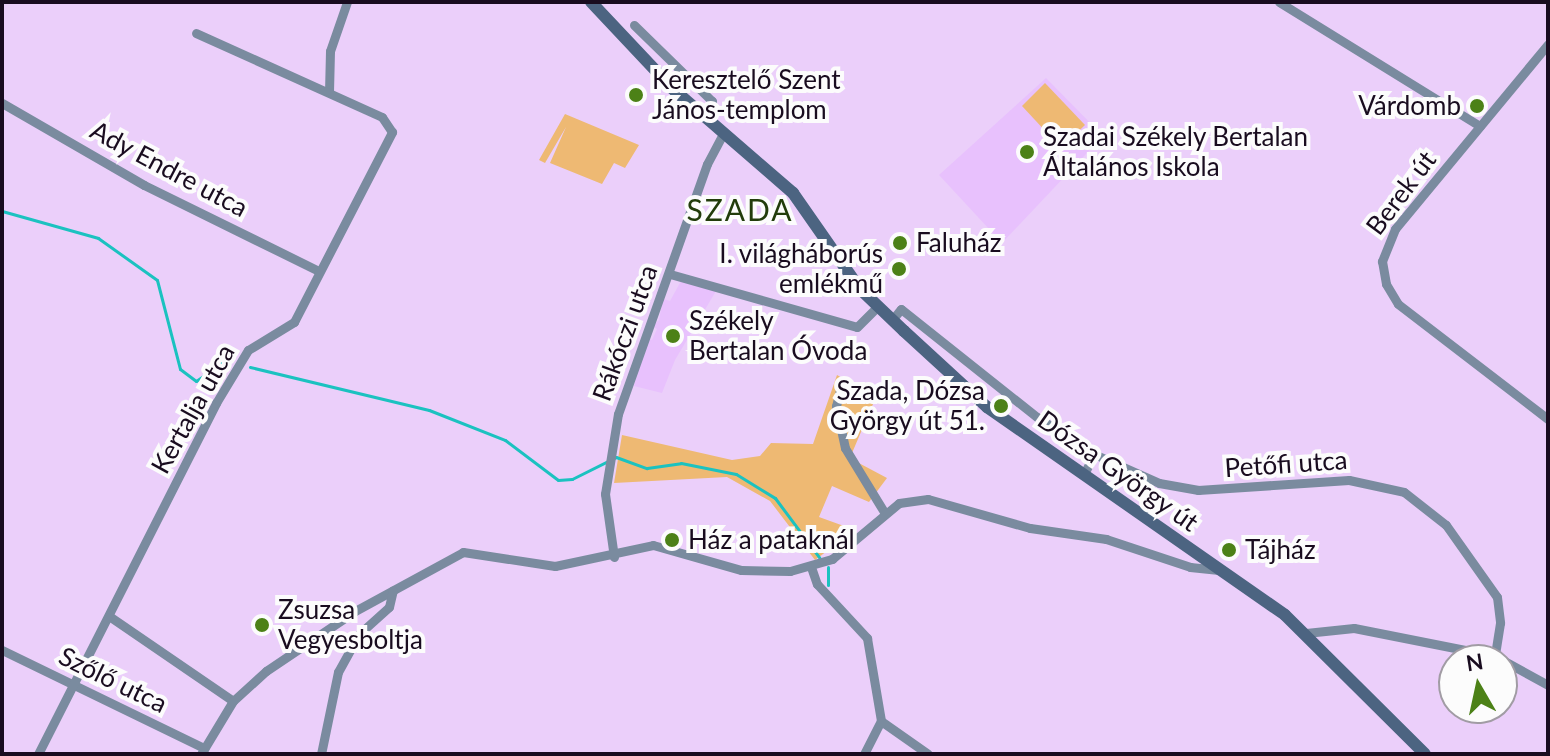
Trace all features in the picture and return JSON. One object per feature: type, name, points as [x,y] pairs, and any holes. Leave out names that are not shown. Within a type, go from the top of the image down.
[{"type":"main road","name":"Dózsa György út","points":[[591,2],[708,120],[793,193],[877,307],[987,407],[1306,633],[1425,754]]},
{"type":"street","points":[[329,92],[330,51],[347,2]]},
{"type":"street","points":[[1279,2],[1480,126]]},
{"type":"street","points":[[634,25],[712,101],[708,120]]},
{"type":"street","name":"Kertalja utca","points":[[38,754],[216,403],[248,350],[294,322],[317,270],[392,132],[382,117],[196,33]]},
{"type":"street","name":"Berek út","points":[[1548,44],[1386,243],[1382,261],[1386,284],[1408,313],[1548,419]]},
{"type":"street","name":"Ady Endre utca","points":[[2,103],[144,185],[317,270]]},
{"type":"street","name":"Rákóczi utca","points":[[614,557],[606,512],[608,468],[618,414],[707,164],[724,132]]},
{"type":"street","points":[[670,274],[860,328],[877,307]]},
{"type":"street","name":"Dózsa György út","points":[[892,320],[901,309],[1037,417],[1094,454]]},
{"type":"street","points":[[842,382],[836,406],[845,448],[884,512]]},
{"type":"street","points":[[1084,474],[1094,454]]},
{"type":"street","name":"Petőfi utca","points":[[1094,454],[1159,483],[1198,490],[1349,480],[1404,492],[1446,525],[1497,597],[1500,623],[1497,644]]},
{"type":"street","points":[[203,751],[233,701],[313,639],[463,552],[483,551],[555,566],[614,557],[653,545],[759,573],[811,567],[842,551],[884,512],[899,503],[928,499],[1030,528],[1106,539],[1190,567],[1222,571]]},
{"type":"street","points":[[811,567],[817,584],[867,638],[881,721],[864,754]]},
{"type":"street","points":[[321,754],[338,672],[359,634],[389,607],[393,590]]},
{"type":"street","name":"Szőlő utca","points":[[109,616],[233,701]]},
{"type":"street","points":[[1306,633],[1354,628],[1438,645]]},
{"type":"street","name":"Szőlő utca","points":[[2,650],[203,751]]},
{"type":"street","points":[[1518,669],[1548,685]]},
{"type":"street","points":[[881,721],[928,754]]},
{"type":"shaded area","name":"Szadai Székely Bertalan Általános Iskola","points":[[1046,78],[1103,136],[1002,243],[939,175]]},
{"type":"shaded area","points":[[1045,83],[1085,125],[1061,148],[1022,106]]},
{"type":"shaded area","points":[[565,114],[639,145],[625,168],[614,163],[602,184],[550,163],[566,127],[545,163],[539,160]]},
{"type":"shaded area","name":"Székely Bertalan Óvoda","points":[[681,281],[716,291],[675,360],[662,393],[634,386],[647,338],[652,340],[657,329],[652,326],[659,320],[663,299],[670,301]]},
{"type":"shaded area","points":[[837,375],[876,397],[852,453],[855,461],[887,478],[869,502],[832,486],[819,517],[855,530],[815,560],[770,501],[727,477],[614,483],[622,435],[732,460],[760,456],[771,443],[813,444]]},
{"type":"waterway","points":[[2,211],[98,238],[157,280],[180,369],[196,381],[225,361]]},
{"type":"waterway","points":[[250,367],[429,410],[505,440],[558,480],[572,479],[616,457],[647,468],[681,463],[736,474],[775,498],[819,557]]},
{"type":"waterway","points":[[828,567],[828,585]]},
{"type":"place","name":"Keresztelő Szent János-templom","points":[[636,95]]},
{"type":"place","name":"Várdomb","points":[[1477,106]]},
{"type":"place","name":"Szadai Székely Bertalan Általános Iskola","points":[[1027,152]]},
{"type":"place","name":"Faluház","points":[[900,243]]},
{"type":"place","name":"I. világháborús emlékmű","points":[[899,269]]},
{"type":"place","name":"Székely Bertalan Óvoda","points":[[673,336]]},
{"type":"place","name":"Szada, Dózsa György út 51.","points":[[1001,406]]},
{"type":"place","name":"Ház a pataknál","points":[[672,540]]},
{"type":"place","name":"Tájház","points":[[1229,550]]},
{"type":"place","name":"Zsuzsa Vegyesboltja","points":[[262,625]]},
{"type":"district","name":"SZADA","points":[[740,209]]}]
